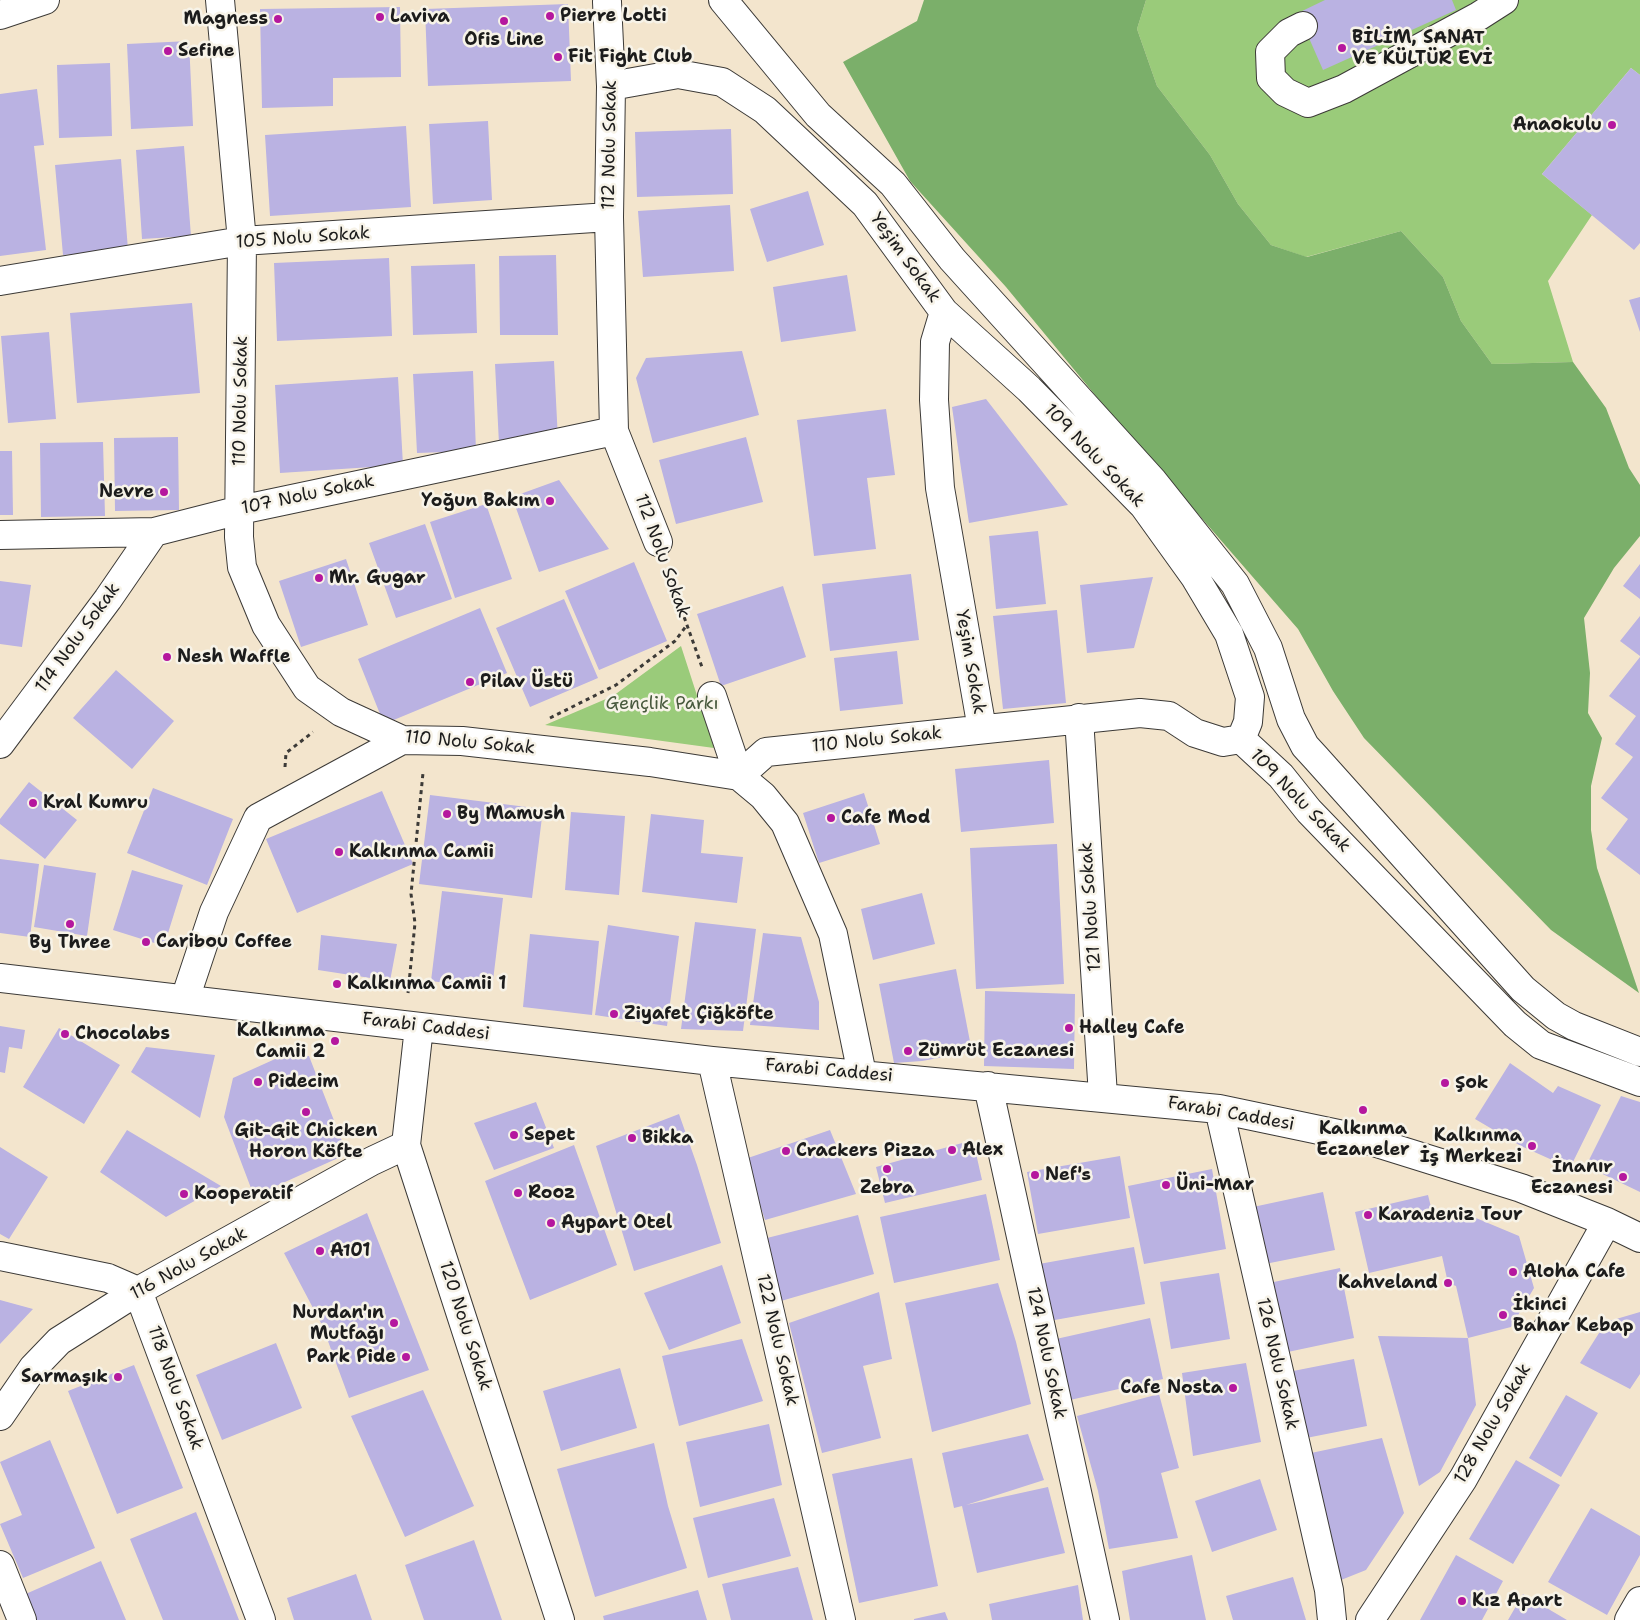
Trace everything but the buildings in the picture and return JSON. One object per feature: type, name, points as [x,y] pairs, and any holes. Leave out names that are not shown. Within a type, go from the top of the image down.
[{"type":"street","points":[[0,15],[45,0]]},
{"type":"street","name":"110 Nolu Sokak","points":[[220,0],[242,241],[239,537],[242,567],[266,625],[308,688],[341,712],[415,740],[462,741],[650,762],[739,776],[766,752],[1079,718],[1140,714],[1169,716],[1195,733],[1223,742],[1241,740]]},
{"type":"street","points":[[723,0],[818,115],[893,184],[952,259],[1153,482],[1235,584],[1268,648],[1291,719],[1305,746],[1523,989],[1556,1016],[1574,1026],[1640,1052]]},
{"type":"street","points":[[1304,26],[1289,32],[1270,52],[1271,78],[1285,92],[1308,103],[1344,89],[1479,16],[1504,0]]},
{"type":"street","name":"112 Nolu Sokak","points":[[607,2],[611,86],[609,217],[614,431],[658,542]]},
{"type":"street","name":"Yeşim Sokak","points":[[611,86],[678,74],[722,82],[765,110],[865,204],[944,312],[935,342],[934,381],[940,488],[982,729]]},
{"type":"street","name":"105 Nolu Sokak","points":[[0,281],[242,241],[609,217]]},
{"type":"street","name":"109 Nolu Sokak","points":[[944,312],[1029,389],[1144,506],[1196,577],[1230,634],[1250,697],[1248,722],[1241,740],[1281,776],[1309,810],[1515,1024],[1541,1045],[1640,1082]]},
{"type":"street","name":"107 Nolu Sokak","points":[[0,535],[154,532],[240,510],[614,431]]},
{"type":"street","name":"114 Nolu Sokak","points":[[0,744],[108,599],[154,532]]},
{"type":"street","points":[[712,696],[739,776],[763,796],[786,823],[833,934],[862,1074]]},
{"type":"street","name":"121 Nolu Sokak","points":[[1079,718],[1103,1096]]},
{"type":"street","points":[[185,998],[214,912],[258,818],[415,740]]},
{"type":"street","name":"Farabi Caddesi","points":[[0,978],[185,998],[712,1061],[1103,1096],[1219,1109],[1367,1140],[1522,1188],[1607,1222],[1640,1238]]},
{"type":"street","name":"120 Nolu Sokak","points":[[419,1027],[406,1145],[560,1620]]},
{"type":"street","name":"122 Nolu Sokak","points":[[712,1061],[841,1620]]},
{"type":"street","name":"124 Nolu Sokak","points":[[988,1086],[1105,1620]]},
{"type":"street","name":"126 Nolu Sokak","points":[[1219,1109],[1329,1590],[1332,1620]]},
{"type":"street","name":"116 Nolu Sokak","points":[[0,1416],[33,1368],[59,1341],[138,1291],[372,1161],[406,1145]]},
{"type":"street","name":"128 Nolu Sokak","points":[[1370,1620],[1464,1479],[1607,1222]]},
{"type":"street","points":[[0,1256],[108,1278],[138,1291]]},
{"type":"street","name":"118 Nolu Sokak","points":[[138,1291],[261,1620]]},
{"type":"street","points":[[0,1566],[22,1620]]},
{"type":"street","points":[[1629,1620],[1640,1601]]},
{"type":"path","name":"112 Nolu Sokak","points":[[658,542],[712,696]]},
{"type":"path","points":[[547,719],[616,685],[674,641],[687,625]]},
{"type":"path","points":[[282,805],[286,752],[341,712]]},
{"type":"path","points":[[407,999],[415,922],[411,894],[415,740]]},
{"type":"green space","points":[[924,0],[1146,0],[1137,29],[1157,86],[1210,155],[1238,204],[1271,245],[1307,257],[1401,231],[1443,277],[1461,321],[1492,364],[1573,362],[1606,408],[1629,468],[1640,485],[1640,536],[1614,568],[1584,618],[1590,673],[1588,713],[1602,738],[1591,786],[1591,830],[1597,868],[1639,993],[1551,930],[1364,738],[1333,691],[1298,629],[1105,407],[1006,287],[910,181],[843,62],[917,21]]},
{"type":"green space","points":[[1146,0],[1640,0],[1640,75],[1631,68],[1542,174],[1592,215],[1548,281],[1573,362],[1492,364],[1461,321],[1443,277],[1401,231],[1306,257],[1271,245],[1238,204],[1210,155],[1157,86],[1137,29]]},
{"type":"green space","name":"Gençlik Parkı","points":[[681,646],[714,748],[545,725],[613,696]]},
{"type":"place","name":"Pierre Lotti","points":[[550,16]]},
{"type":"place","name":"Laviva","points":[[380,17]]},
{"type":"place","name":"Magness","points":[[278,19]]},
{"type":"place","name":"Ofis Line","points":[[504,21]]},
{"type":"place","name":"BİLİM, SANAT VE KÜLTÜR EVİ","points":[[1342,48]]},
{"type":"place","name":"Sefine","points":[[168,51]]},
{"type":"place","name":"Fit Fight Club","points":[[558,57]]},
{"type":"place","name":"Anaokulu","points":[[1612,125]]},
{"type":"place","name":"Nevre","points":[[164,492]]},
{"type":"place","name":"Yoğun Bakım","points":[[550,501]]},
{"type":"place","name":"Mr. Gugar","points":[[319,578]]},
{"type":"place","name":"Nesh Waffle","points":[[167,657]]},
{"type":"place","name":"Pilav Üstü","points":[[470,682]]},
{"type":"place","name":"Kral Kumru","points":[[33,803]]},
{"type":"place","name":"By Mamush","points":[[447,814]]},
{"type":"place","name":"Cafe Mod","points":[[831,818]]},
{"type":"place","name":"Kalkınma Camii","points":[[339,852]]},
{"type":"place","name":"By Three","points":[[70,924]]},
{"type":"place","name":"Caribou Coffee","points":[[146,942]]},
{"type":"place","name":"Kalkınma Camii 1","points":[[337,984]]},
{"type":"place","name":"Ziyafet Çiğköfte","points":[[614,1014]]},
{"type":"place","name":"Halley Cafe","points":[[1069,1028]]},
{"type":"place","name":"Chocolabs","points":[[65,1034]]},
{"type":"place","name":"Kalkınma Camii 2","points":[[335,1041]]},
{"type":"place","name":"Zümrüt Eczanesi","points":[[908,1051]]},
{"type":"place","name":"Pidecim","points":[[258,1082]]},
{"type":"place","name":"Şok","points":[[1445,1083]]},
{"type":"place","name":"Kalkınma Eczaneler","points":[[1363,1110]]},
{"type":"place","name":"Git-Git Chicken Horon Köfte","points":[[306,1112]]},
{"type":"place","name":"Sepet","points":[[514,1135]]},
{"type":"place","name":"Bikka","points":[[632,1138]]},
{"type":"place","name":"Kalkınma İş Merkezi","points":[[1532,1146]]},
{"type":"place","name":"Alex","points":[[952,1150]]},
{"type":"place","name":"Crackers Pizza","points":[[786,1151]]},
{"type":"place","name":"Zebra","points":[[887,1169]]},
{"type":"place","name":"Nef's","points":[[1035,1175]]},
{"type":"place","name":"İnanır Eczanesi","points":[[1623,1177]]},
{"type":"place","name":"Üni-Mar","points":[[1166,1185]]},
{"type":"place","name":"Rooz","points":[[518,1193]]},
{"type":"place","name":"Kooperatif","points":[[184,1194]]},
{"type":"place","name":"Karadeniz Tour","points":[[1368,1215]]},
{"type":"place","name":"Aypart Otel","points":[[551,1223]]},
{"type":"place","name":"A101","points":[[320,1251]]},
{"type":"place","name":"Aloha Cafe","points":[[1513,1272]]},
{"type":"place","name":"Kahveland","points":[[1448,1283]]},
{"type":"place","name":"İkinci Bahar Kebap","points":[[1503,1315]]},
{"type":"place","name":"Nurdan'ın Mutfağı","points":[[394,1323]]},
{"type":"place","name":"Park Pide","points":[[406,1357]]},
{"type":"place","name":"Sarmaşık","points":[[118,1377]]},
{"type":"place","name":"Cafe Nosta","points":[[1233,1388]]},
{"type":"place","name":"Kız Apart","points":[[1462,1601]]}]
